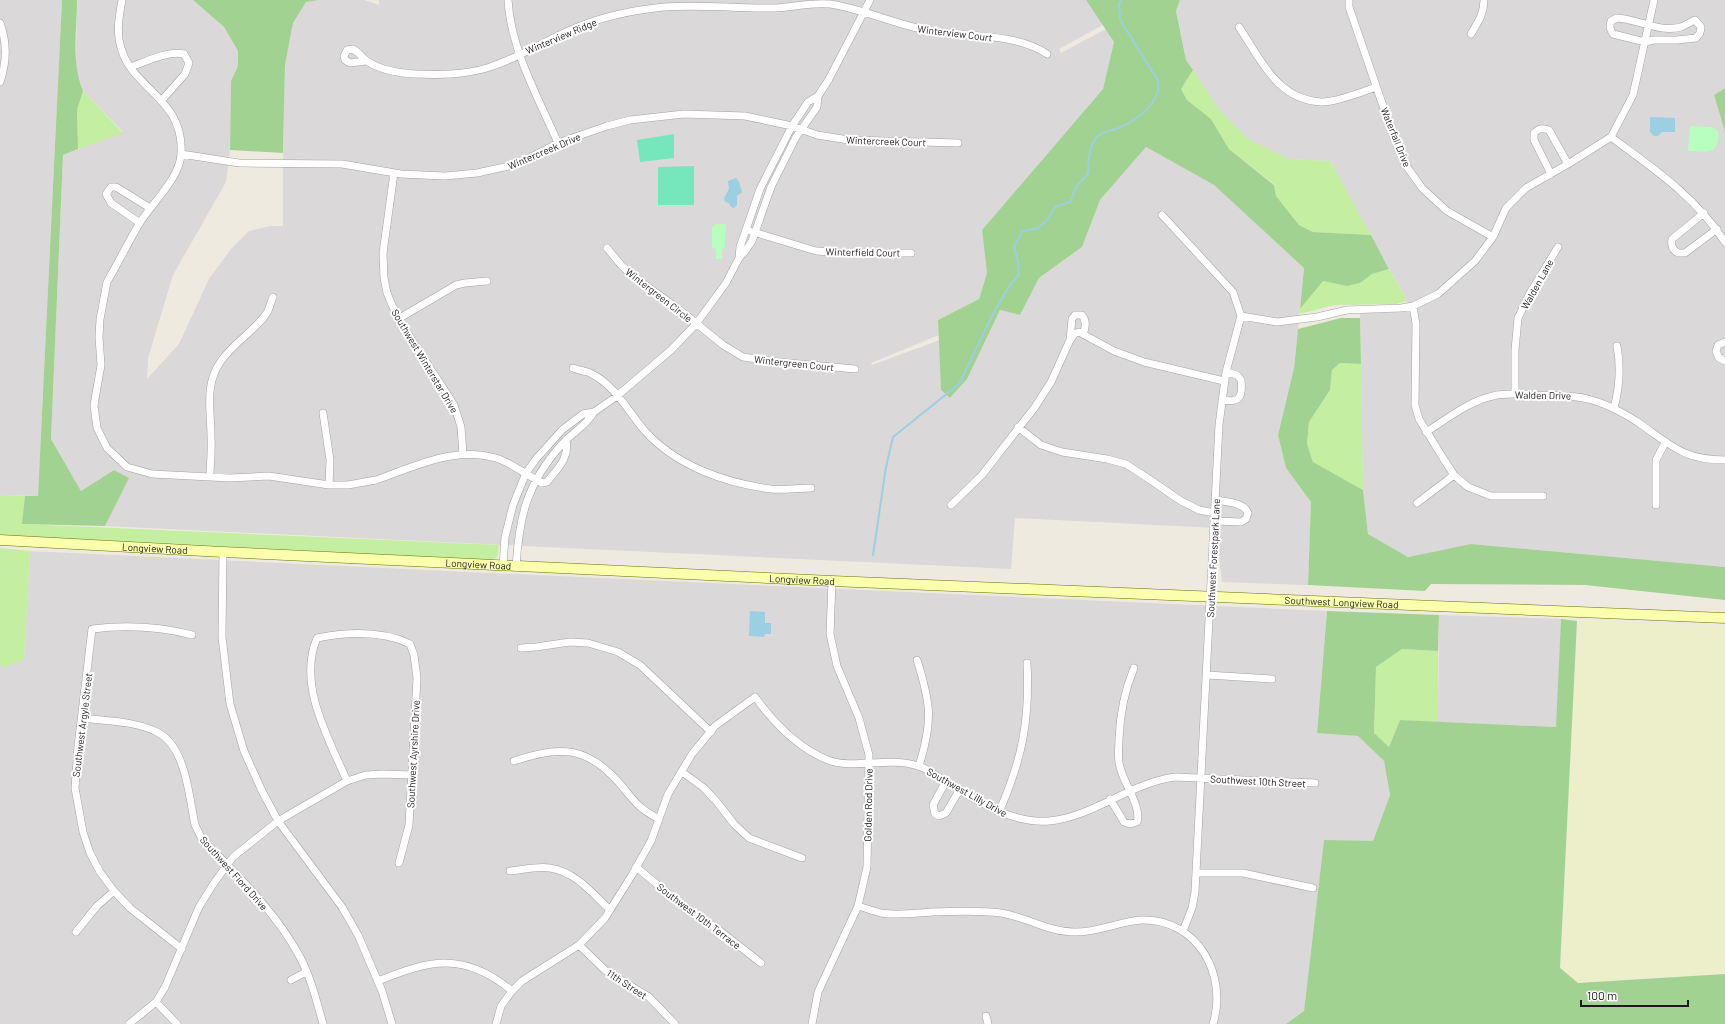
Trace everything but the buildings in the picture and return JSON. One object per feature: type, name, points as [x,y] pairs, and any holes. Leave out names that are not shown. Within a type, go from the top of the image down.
[{"type":"street","points":[[122,0],[117,25],[121,50],[130,67],[162,100],[173,116],[179,133],[181,154],[178,166],[169,183],[140,223],[107,282],[104,291],[99,337],[101,365],[94,405],[97,428],[107,448],[126,467],[152,474],[230,478],[269,476],[329,485],[364,483],[440,458],[463,454],[487,456],[499,460],[526,473],[542,483],[546,482],[563,461],[567,453],[566,440]]},
{"type":"street","points":[[508,0],[511,27],[520,54],[558,143]]},
{"type":"street","points":[[739,258],[740,247],[760,189],[792,126],[808,102],[818,96],[829,79],[870,0]]},
{"type":"street","name":"Waterfall Drive","points":[[1349,0],[1349,7],[1376,87],[1405,164],[1422,188],[1447,211],[1493,237]]},
{"type":"street","points":[[1471,34],[1482,17],[1484,11],[1484,0]]},
{"type":"street","points":[[1162,215],[1233,292],[1241,316],[1277,322],[1317,317],[1347,310],[1401,308],[1413,306],[1438,294],[1475,261],[1493,237],[1506,208],[1526,188],[1611,137],[1633,95],[1654,0]]},
{"type":"street","name":"Winterview Ridge","points":[[366,61],[388,70],[404,73],[450,75],[488,68],[573,29],[603,19],[662,7],[691,5],[777,8],[820,4],[838,6],[863,13]]},
{"type":"street","name":"Winterview Court","points":[[863,13],[911,28],[1003,39],[1038,48],[1047,54]]},
{"type":"street","points":[[1616,18],[1648,24],[1656,28],[1681,27],[1695,20],[1701,27],[1700,33],[1696,38],[1654,40],[1645,42],[1613,34],[1609,25],[1611,21],[1616,18]]},
{"type":"street","points":[[0,23],[4,35],[5,67],[0,82]]},
{"type":"street","points":[[1239,27],[1276,82],[1297,97],[1323,102],[1376,87]]},
{"type":"street","points":[[130,67],[178,52],[184,54],[189,63],[185,74],[162,100]]},
{"type":"street","points":[[502,566],[505,537],[511,510],[526,473],[536,459],[562,430],[583,414],[594,412],[617,396],[671,350],[696,324],[726,283],[739,258],[746,250],[755,233],[771,187],[802,130],[817,107],[818,96]]},
{"type":"street","name":"Wintercreek Drive","points":[[181,154],[240,163],[342,164],[394,173],[445,176],[477,173],[518,164],[558,143],[607,126],[630,120],[684,114],[745,116],[792,126]]},
{"type":"street","name":"Wintercreek Court","points":[[792,126],[817,135],[849,140],[958,143]]},
{"type":"street","points":[[1551,174],[1534,140],[1534,133],[1538,129],[1543,128],[1549,130],[1568,164]]},
{"type":"street","points":[[1611,137],[1658,172],[1693,202],[1717,229],[1725,242]]},
{"type":"street","name":"Southwest Winterstar Drive","points":[[394,173],[383,267],[387,293],[398,319],[454,405],[461,427],[463,454]]},
{"type":"street","points":[[140,223],[111,203],[106,194],[107,190],[111,187],[116,187],[150,208]]},
{"type":"street","points":[[1704,213],[1672,239],[1671,244],[1673,250],[1678,253],[1685,253],[1717,229]]},
{"type":"street","name":"Winterfield Court","points":[[746,230],[816,251],[848,253],[911,253]]},
{"type":"street","name":"Walden Lane","points":[[1515,394],[1515,350],[1518,318],[1530,293],[1558,247]]},
{"type":"street","name":"Wintergreen Circle","points":[[607,248],[622,266],[636,279],[680,310],[696,324]]},
{"type":"street","points":[[398,319],[456,285],[487,281]]},
{"type":"street","points":[[210,477],[212,438],[208,399],[215,370],[225,355],[264,317],[268,311],[272,297]]},
{"type":"street","points":[[1413,306],[1416,324],[1415,405],[1426,432],[1454,475],[1468,487],[1491,496],[1543,496]]},
{"type":"street","points":[[1070,340],[1072,319],[1075,315],[1082,315],[1085,319],[1086,328],[1083,334]]},
{"type":"street","name":"Southwest Forestpark Lane","points":[[1183,931],[1192,908],[1196,873],[1222,400],[1226,372],[1241,316]]},
{"type":"street","name":"Wintergreen Court","points":[[696,324],[723,345],[742,357],[855,369]]},
{"type":"street","points":[[951,505],[982,475],[1035,407],[1051,382],[1074,334],[1083,334],[1114,351],[1144,362],[1224,381]]},
{"type":"street","points":[[1725,342],[1718,345],[1716,351],[1719,358],[1725,361]]},
{"type":"street","points":[[1614,408],[1619,390],[1620,374],[1620,362],[1617,346]]},
{"type":"street","points":[[573,368],[590,373],[604,383],[617,396],[645,431],[665,451],[709,474],[772,489],[811,488]]},
{"type":"street","points":[[1222,400],[1232,402],[1238,399],[1241,394],[1241,380],[1236,375],[1226,372]]},
{"type":"street","name":"Walden Drive","points":[[1426,432],[1471,404],[1492,396],[1515,394],[1568,395],[1583,397],[1614,408],[1665,443],[1696,458],[1725,460]]},
{"type":"street","points":[[516,567],[523,511],[536,480],[549,459],[566,440],[589,421],[594,412]]},
{"type":"street","points":[[322,413],[330,460],[329,485]]},
{"type":"street","points":[[1018,427],[1040,445],[1062,452],[1107,459],[1126,464],[1152,480],[1180,501],[1199,510],[1215,513]]},
{"type":"street","points":[[1656,505],[1656,460],[1665,443]]},
{"type":"street","points":[[1417,503],[1454,475]]},
{"type":"street","points":[[1215,521],[1241,522],[1246,519],[1248,513],[1246,508],[1239,504],[1216,500]]},
{"type":"street","name":"Longview Road","points":[[0,540],[516,567],[958,586]]},
{"type":"street","points":[[223,552],[222,637],[230,704],[244,751],[262,791],[278,821],[342,907],[358,935],[378,981],[392,1024]]},
{"type":"street","name":"Golden Rod Drive","points":[[812,1024],[818,992],[858,906],[867,867],[869,755],[859,718],[837,666],[830,634],[832,581]]},
{"type":"street","name":"Southwest Longview Road","points":[[958,586],[1211,598],[1725,618]]},
{"type":"street","name":"Southwest Argyle Street","points":[[182,949],[130,908],[114,891],[100,872],[90,853],[83,832],[77,806],[75,788],[78,746],[92,629],[169,629],[192,634]]},
{"type":"street","name":"Southwest Ayrshire Drive","points":[[347,781],[316,706],[312,683],[312,650],[317,638],[342,633],[372,633],[398,638],[410,644],[414,656],[417,678],[409,825],[400,863]]},
{"type":"street","points":[[496,1024],[502,1006],[512,991],[522,981],[579,945],[605,918],[651,841],[668,794],[692,754],[711,732],[640,665],[618,652],[588,643],[570,642],[522,648]]},
{"type":"street","points":[[917,660],[927,689],[930,716],[926,746],[919,766]]},
{"type":"street","points":[[999,812],[1014,776],[1023,745],[1028,703],[1027,663]]},
{"type":"street","points":[[1110,799],[1124,822],[1130,824],[1137,822],[1137,812],[1121,772],[1118,755],[1123,700],[1134,668]]},
{"type":"street","points":[[1207,675],[1272,679]]},
{"type":"street","name":"Southwest Lilly Drive","points":[[711,732],[715,726],[756,697],[776,723],[787,734],[808,750],[828,760],[848,763],[899,762],[919,766],[999,812],[1020,819],[1050,821],[1079,813],[1129,791],[1164,778],[1184,776],[1201,778]]},
{"type":"street","name":"Southwest Fiord Drive","points":[[82,718],[136,725],[157,732],[166,738],[181,761],[186,775],[194,825],[202,839],[258,899],[284,932],[300,958],[306,972],[317,999],[323,1024]]},
{"type":"street","points":[[514,761],[541,753],[554,751],[582,754],[594,760],[620,784],[635,804],[659,819]]},
{"type":"street","points":[[682,772],[704,788],[718,802],[734,824],[749,838],[802,858]]},
{"type":"street","points":[[129,1024],[156,1002],[165,987],[199,907],[214,882],[233,857],[278,821],[347,781],[366,775],[412,775]]},
{"type":"street","name":"Southwest 10th Street","points":[[1201,778],[1316,783]]},
{"type":"street","points":[[946,781],[933,805],[935,814],[939,816],[946,813],[960,789]]},
{"type":"street","name":"Southwest 10th Terrace","points":[[636,867],[686,909],[714,927],[761,963]]},
{"type":"street","points":[[510,871],[549,868],[565,872],[579,881],[610,910]]},
{"type":"street","points":[[1196,873],[1243,873],[1313,888]]},
{"type":"street","points":[[76,932],[97,906],[114,891]]},
{"type":"street","points":[[858,906],[881,913],[894,914],[946,912],[1001,913],[1050,928],[1075,932],[1092,931],[1128,921],[1153,920],[1166,923],[1183,931],[1195,941],[1207,957],[1214,973],[1218,997],[1217,1011],[1213,1024]]},
{"type":"street","name":"11th Street","points":[[579,945],[606,971],[649,998],[675,1024]]},
{"type":"street","points":[[378,981],[404,970],[428,964],[450,963],[478,969],[512,991]]},
{"type":"street","points":[[291,980],[306,972]]},
{"type":"street","points":[[156,1002],[177,1024]]},
{"type":"shaded area","points":[[0,0],[62,0],[38,496],[0,495]]},
{"type":"shaded area","points":[[77,0],[193,0],[224,27],[238,51],[238,66],[231,81],[230,150],[226,182],[173,275],[148,358],[147,379],[179,344],[209,279],[231,249],[249,231],[271,226],[283,226],[285,65],[293,23],[306,2],[319,0],[364,0],[379,5],[379,0],[1086,0],[1103,25],[1059,49],[1061,53],[1106,29],[1114,42],[1103,89],[982,230],[987,273],[979,299],[938,320],[939,335],[871,363],[872,365],[940,340],[941,390],[950,398],[967,379],[1000,310],[1020,315],[1039,278],[1082,247],[1100,200],[1146,147],[1214,185],[1304,268],[1294,368],[1278,435],[1286,468],[1311,502],[1308,585],[1222,582],[1216,528],[1015,518],[1011,569],[105,526],[128,478],[114,470],[81,491],[51,439],[63,155],[123,132],[83,91],[77,78]]},
{"type":"shaded area","points":[[1180,0],[1725,0],[1725,88],[1714,95],[1725,132],[1725,567],[1471,544],[1408,557],[1368,534],[1363,490],[1360,313],[1406,312],[1407,301],[1330,161],[1289,159],[1248,139],[1219,110],[1186,60],[1176,11]]},
{"type":"shaded area","points":[[30,551],[1327,611],[1317,732],[1358,736],[1384,761],[1390,795],[1373,841],[1324,841],[1304,1011],[1286,1024],[0,1024],[0,664],[3,668],[24,659]]},
{"type":"shaded area","points":[[1439,615],[1561,619],[1557,727],[1438,722]]},
{"type":"green space","points":[[62,0],[77,0],[76,58],[79,80],[83,91],[77,110],[78,149],[63,155],[51,439],[81,491],[114,470],[129,478],[105,526],[22,524],[25,496],[38,496]]},
{"type":"green space","points":[[193,0],[319,0],[306,2],[293,23],[285,65],[283,153],[230,150],[231,81],[238,66],[238,51],[224,27]]},
{"type":"green space","points":[[1086,0],[1180,0],[1176,11],[1186,60],[1193,70],[1181,89],[1187,100],[1211,119],[1229,149],[1274,185],[1276,196],[1299,225],[1313,232],[1371,235],[1389,269],[1372,274],[1360,283],[1347,286],[1323,281],[1300,309],[1304,268],[1214,185],[1146,147],[1100,200],[1082,247],[1039,278],[1020,315],[1000,310],[967,379],[950,398],[941,390],[938,320],[979,299],[987,273],[982,230],[1103,89],[1114,42]]},
{"type":"green space","points":[[1193,70],[1219,110],[1248,139],[1289,159],[1330,161],[1371,235],[1313,232],[1299,225],[1276,196],[1274,184],[1229,149],[1211,119],[1187,100],[1181,89]]},
{"type":"green space","points":[[1725,88],[1725,132],[1714,95]]},
{"type":"green space","points":[[83,91],[123,133],[78,149],[77,110]]},
{"type":"green space","points":[[1690,126],[1712,127],[1718,131],[1718,139],[1715,148],[1701,152],[1688,151]]},
{"type":"green space","points":[[674,134],[674,158],[640,162],[637,140]]},
{"type":"green space","points":[[694,166],[694,205],[658,205],[658,167]]},
{"type":"green space","points":[[716,224],[726,224],[725,247],[722,250],[722,259],[716,259],[716,249],[712,248],[712,227]]},
{"type":"green space","points":[[1389,269],[1407,301],[1396,304],[1334,305],[1300,314],[1300,309],[1323,281],[1347,286],[1360,283],[1372,274]]},
{"type":"green space","points":[[1341,318],[1360,318],[1361,364],[1340,363],[1332,370],[1330,390],[1309,422],[1307,444],[1313,462],[1363,490],[1368,534],[1408,557],[1471,544],[1725,567],[1725,600],[1585,585],[1431,584],[1425,591],[1308,585],[1311,502],[1286,468],[1278,435],[1294,368],[1298,329]]},
{"type":"green space","points":[[1340,363],[1361,364],[1363,490],[1313,462],[1307,444],[1309,422],[1330,390],[1332,370]]},
{"type":"green space","points":[[0,495],[25,496],[23,524],[499,545],[498,555],[496,558],[488,560],[0,535]]},
{"type":"green space","points":[[0,548],[30,551],[24,659],[3,668],[0,664]]},
{"type":"green space","points":[[1327,611],[1439,615],[1438,651],[1402,649],[1376,667],[1374,733],[1389,747],[1400,720],[1556,727],[1561,619],[1577,621],[1560,968],[1578,983],[1725,974],[1725,1024],[1286,1024],[1304,1011],[1324,840],[1373,841],[1390,795],[1384,761],[1358,736],[1317,733]]},
{"type":"green space","points":[[1577,621],[1725,626],[1725,974],[1578,983],[1560,968]]},
{"type":"green space","points":[[1402,649],[1438,651],[1438,722],[1400,720],[1389,747],[1374,734],[1376,667]]},
{"type":"water","points":[[1650,117],[1675,118],[1675,132],[1662,132],[1658,136],[1654,136],[1650,132]]},
{"type":"water","points":[[736,178],[742,192],[737,196],[737,205],[734,208],[731,207],[729,203],[725,202],[724,198],[729,189],[728,181]]},
{"type":"water","points":[[750,611],[765,612],[765,623],[771,623],[771,634],[765,634],[764,637],[749,636]]},
{"type":"waterway","points":[[873,555],[886,467],[893,437],[959,384],[994,312],[1010,285],[1019,275],[1018,261],[1014,248],[1022,231],[1036,229],[1048,219],[1055,207],[1070,202],[1077,185],[1088,174],[1090,150],[1096,138],[1101,134],[1127,124],[1142,114],[1157,94],[1157,79],[1120,20],[1119,4],[1121,0]]}]
